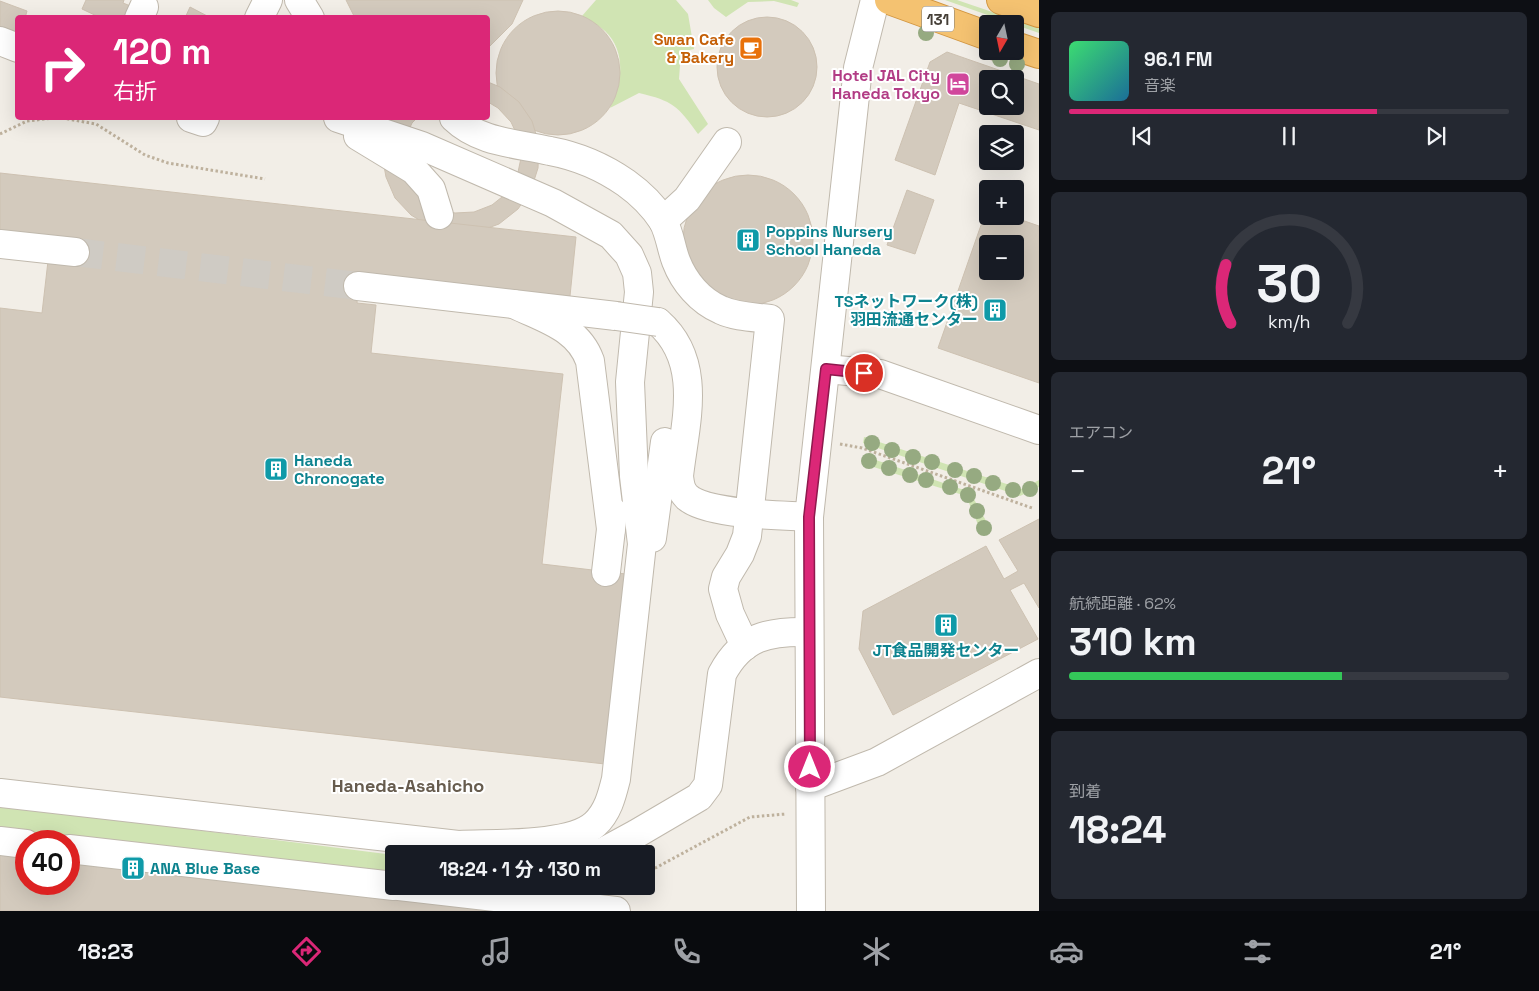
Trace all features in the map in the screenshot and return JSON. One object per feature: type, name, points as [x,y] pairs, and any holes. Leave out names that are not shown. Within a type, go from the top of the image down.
[{"type":"highway","name":"131","points":[[890,0],[979,33]]},
{"type":"highway","points":[[1001,0],[1034,8]]},
{"type":"highway","points":[[1024,49],[1039,54]]},
{"type":"street","points":[[260,15],[268,0]]},
{"type":"street","points":[[299,0],[308,15]]},
{"type":"street","points":[[811,911],[809,517],[858,68],[875,0]]},
{"type":"street","points":[[0,41],[15,47]]},
{"type":"street","points":[[334,120],[414,170],[431,189],[439,215]]},
{"type":"street","points":[[344,120],[422,146],[553,203],[611,235],[629,255],[637,273],[639,292],[630,382],[606,572]]},
{"type":"street","points":[[457,120],[479,134],[498,142],[551,151],[588,162],[627,184],[644,198],[663,221],[676,261],[689,286],[708,303],[722,310],[770,320],[747,536],[740,554],[726,577],[723,589],[730,614],[745,646]]},
{"type":"street","points":[[663,221],[687,199],[727,142]]},
{"type":"street","points":[[0,244],[75,252]]},
{"type":"street","points":[[358,286],[658,322],[671,334],[686,366],[689,388],[679,476],[682,491],[688,499],[702,506],[749,513],[809,517]]},
{"type":"street","points":[[514,304],[565,329],[577,337],[585,348],[590,360],[611,529]]},
{"type":"street","points":[[639,572],[652,543],[677,346]]},
{"type":"street","points":[[826,369],[880,374],[1039,430]]},
{"type":"street","points":[[0,793],[459,845],[566,838],[583,832],[596,823],[609,805],[616,779],[642,544],[634,476],[630,382]]},
{"type":"street","points":[[616,845],[699,797],[708,785],[722,674],[729,661],[755,639],[776,632],[809,632]]},
{"type":"street","points":[[809,799],[1039,674]]},
{"type":"street","points":[[0,841],[15,843]]},
{"type":"street","points":[[80,850],[385,885]]},
{"type":"street","points":[[477,895],[616,911]]},
{"type":"path","points":[[0,134],[27,121],[36,120]]},
{"type":"path","points":[[73,120],[96,124],[145,155],[168,163],[265,179]]},
{"type":"path","points":[[839,444],[862,448],[1032,508]]},
{"type":"path","points":[[655,868],[750,817],[809,799]]},
{"type":"green space","points":[[596,0],[676,0],[688,14],[694,49],[681,52],[679,79],[708,124],[698,134],[674,106],[650,96],[639,93],[610,108],[619,79],[620,68],[617,49],[605,31],[582,16]]},
{"type":"green space","points":[[708,0],[791,0],[799,3],[797,7],[774,1],[748,2],[726,17],[714,8]]},
{"type":"green space","points":[[945,0],[957,0],[1001,15],[988,15]]},
{"type":"green space","points":[[1024,23],[1039,28],[1039,33],[1024,28]]},
{"type":"green space","points":[[864,437],[1022,489],[1039,480],[1039,487],[1020,496],[863,443]]},
{"type":"green space","points":[[864,456],[970,492],[990,528],[982,534],[966,496],[864,464]]},
{"type":"green space","points":[[0,805],[385,854],[385,876],[80,840],[80,830],[15,830],[15,833],[0,831]]},
{"type":"building","points":[[86,0],[124,0],[123,3],[133,7],[129,15],[95,15],[82,9]]},
{"type":"building","points":[[346,0],[523,0],[512,24],[490,46],[490,15],[354,15]]},
{"type":"building","points":[[0,1],[27,11],[26,15],[15,15],[15,37],[0,32]]},
{"type":"building","points":[[190,7],[205,15],[186,15]]},
{"type":"building","points":[[558,11],[582,16],[593,21],[602,29],[610,38],[615,49],[620,73],[615,97],[610,108],[602,117],[593,125],[582,130],[558,135],[534,130],[523,125],[514,117],[506,108],[501,97],[496,73],[501,49],[506,38],[514,29],[523,21],[534,16]]},
{"type":"building","points":[[767,17],[786,21],[802,32],[813,48],[817,67],[813,86],[802,102],[786,113],[767,117],[748,113],[732,102],[721,86],[717,67],[721,48],[732,32],[748,21]]},
{"type":"building","points":[[947,52],[999,70],[979,70],[979,110],[959,103],[935,175],[895,160],[930,62]]},
{"type":"building","points":[[1024,79],[1039,84],[1039,130],[995,115],[1024,115]]},
{"type":"building","points":[[490,83],[500,87],[519,102],[532,121],[539,144],[538,168],[531,190],[518,209],[499,224],[477,232],[453,233],[431,227],[411,215],[395,198],[386,177],[382,155],[386,132],[392,120],[415,120],[404,141],[436,208],[455,213],[474,212],[492,205],[507,193],[517,177],[521,158],[519,139],[511,122],[498,108],[490,103]]},
{"type":"building","name":"Haneda Chronogate","points":[[0,173],[576,237],[570,296],[359,274],[357,303],[376,305],[371,353],[563,374],[542,564],[626,574],[605,764],[0,697],[0,308],[42,313],[48,261],[78,239],[0,230]]},
{"type":"building","name":"Poppins Nursery School Haneda","points":[[748,175],[761,176],[773,180],[794,194],[808,215],[812,227],[812,253],[808,265],[794,286],[773,300],[761,304],[748,305],[735,304],[723,300],[702,286],[688,265],[684,253],[683,240],[684,227],[688,215],[702,194],[723,180],[735,176]]},
{"type":"building","points":[[907,190],[934,200],[915,254],[887,245]]},
{"type":"building","name":"TSネットワーク(株) 羽田流通センター","points":[[1024,221],[1039,226],[1039,383],[938,348],[981,225],[1024,225]]},
{"type":"building","name":"JT食品開発センター","points":[[1039,519],[1039,608],[1024,583],[1010,590],[1038,639],[893,715],[859,649],[863,611],[986,546],[1004,579],[1018,571],[999,540]]},
{"type":"building","name":"ANA Blue Base","points":[[0,845],[15,847],[15,895],[80,895],[80,854],[385,891],[385,895],[415,895],[547,911],[0,911]]},
{"type":"tunnel","points":[[75,252],[358,286]]},
{"type":"place","name":"Swan Cafe & Bakery","points":[[751,48]]},
{"type":"place","name":"Hotel JAL City Haneda Tokyo","points":[[958,84]]},
{"type":"place","name":"Poppins Nursery School Haneda","points":[[748,240]]},
{"type":"place","name":"TSネットワーク(株) 羽田流通センター","points":[[995,310]]},
{"type":"place","name":"Haneda Chronogate","points":[[276,469]]},
{"type":"place","name":"JT食品開発センター","points":[[946,625]]},
{"type":"place","name":"ANA Blue Base","points":[[133,868]]},
{"type":"district","name":"Haneda-Asahicho","points":[[408,785]]},
{"type":"route","points":[[810,767],[809,517],[826,369],[864,373]]}]
